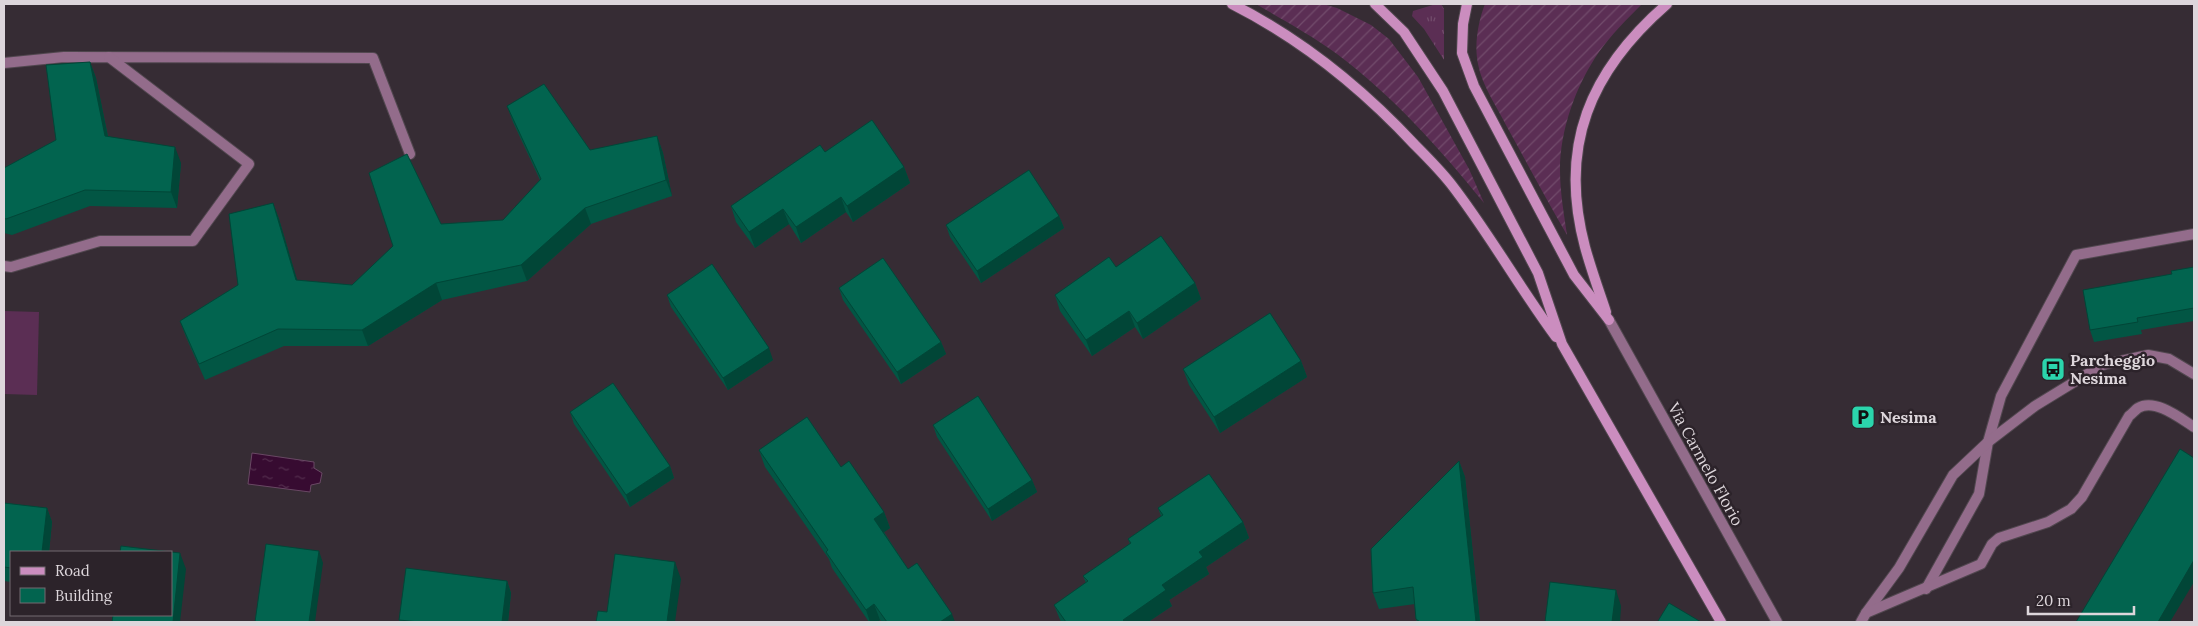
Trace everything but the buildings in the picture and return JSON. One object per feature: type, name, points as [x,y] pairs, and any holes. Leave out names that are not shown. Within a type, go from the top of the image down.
[{"type":"main road","points":[[1232,4],[1294,39],[1333,68],[1372,100],[1450,182],[1483,227],[1530,302],[1562,344],[1721,622]]},
{"type":"main road","points":[[1375,4],[1404,32],[1443,91],[1464,129],[1538,273],[1562,344]]},
{"type":"main road","points":[[1467,4],[1463,24],[1462,53],[1474,86],[1574,275],[1608,320]]},
{"type":"main road","points":[[1608,320],[1585,246],[1578,205],[1576,164],[1581,127],[1594,95],[1609,68],[1638,32],[1667,4]]},
{"type":"street","points":[[4,63],[64,57],[373,58],[410,154]]},
{"type":"street","points":[[4,266],[11,267],[100,241],[193,241],[249,164],[109,58]]},
{"type":"street","points":[[1926,589],[1979,494],[1988,442],[2002,396],[2076,255],[2194,234]]},
{"type":"street","name":"Via Carmelo Florio","points":[[1608,320],[1777,622]]},
{"type":"street","points":[[1860,622],[1899,568],[1953,475],[1988,442],[2035,406],[2102,365],[2148,355],[2169,359],[2194,374]]},
{"type":"street","points":[[1866,613],[1981,564],[1992,544],[1999,538],[2048,522],[2071,509],[2082,497],[2129,416],[2139,407],[2153,406],[2169,411],[2194,427]]},
{"type":"green space","points":[[1256,4],[1323,4],[1337,8],[1371,25],[1389,39],[1418,77],[1469,169],[1484,203],[1433,143],[1397,105],[1358,70],[1327,47]]},
{"type":"green space","points":[[1441,4],[1444,9],[1444,60],[1424,29],[1412,16],[1413,11]]},
{"type":"green space","points":[[1485,4],[1642,4],[1614,33],[1599,52],[1583,79],[1571,108],[1563,139],[1560,170],[1561,195],[1567,235],[1494,104],[1480,72],[1477,57],[1477,41],[1480,18]]},
{"type":"green space","points":[[4,311],[39,312],[37,395],[4,394]]},
{"type":"water","points":[[252,453],[314,462],[314,468],[322,473],[320,483],[311,485],[310,492],[248,484]]},
{"type":"place","name":"Parcheggio Nesima","points":[[2053,369]]},
{"type":"place","name":"Nesima","points":[[1863,417]]}]
